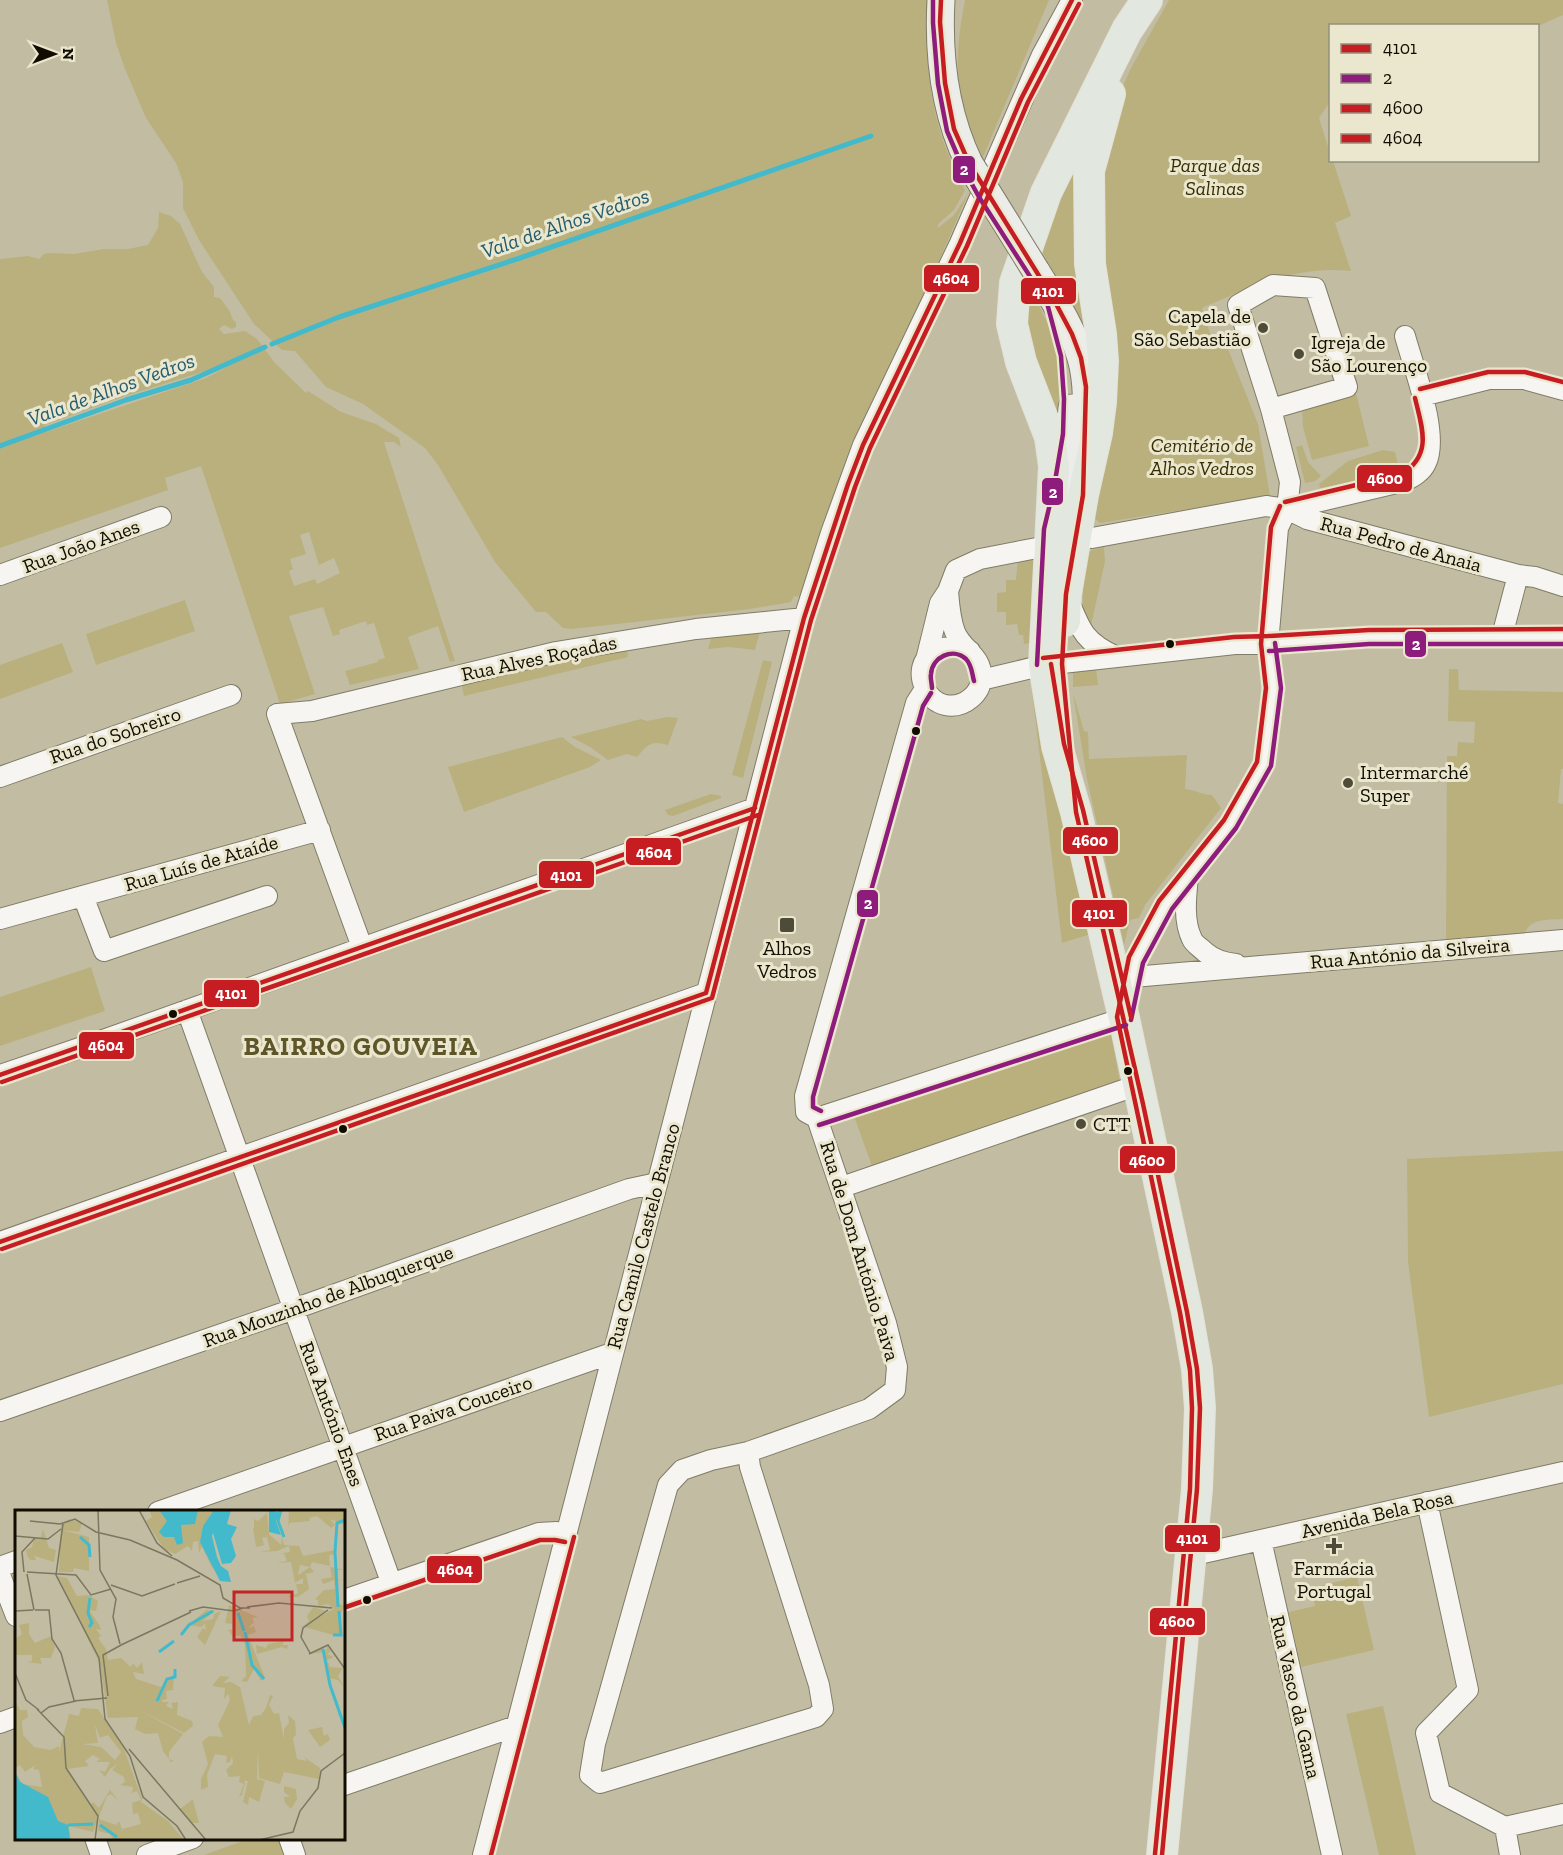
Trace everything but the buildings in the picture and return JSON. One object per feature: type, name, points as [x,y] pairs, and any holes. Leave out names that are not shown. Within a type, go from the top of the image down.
[{"type":"main road","points":[[941,0],[940,22],[945,83],[954,129],[969,163],[1054,300],[1072,334],[1081,358],[1087,409],[1083,495]]},
{"type":"main road","points":[[945,83],[957,0]]},
{"type":"main road","points":[[1147,0],[1127,30],[1046,193],[1015,283],[1012,324],[1021,362],[1050,437],[1054,466],[1044,539],[1053,664],[1068,740],[1076,812],[1124,1018],[1187,1312],[1197,1369],[1200,1408],[1199,1448],[1161,1855]]},
{"type":"main road","points":[[1053,664],[1101,402],[1103,361],[1090,264],[1089,171],[1127,30]]},
{"type":"main road","points":[[1044,539],[1061,489],[1072,399],[1068,355],[1054,300]]},
{"type":"street","points":[[1021,99],[1060,0]]},
{"type":"street","points":[[1021,99],[1072,0]]},
{"type":"street","name":"Rua Camilo Castelo Branco","points":[[483,1855],[804,618],[831,533],[863,445],[955,253],[1021,99]]},
{"type":"street","points":[[817,1118],[1124,1018],[1136,960],[1166,905],[1230,824],[1264,764],[1274,688],[1268,644],[1278,528],[1287,509],[1290,482],[1272,409],[1238,305],[1273,285],[1315,288],[1347,387],[1272,409]]},
{"type":"street","points":[[1092,538],[1266,507],[1287,509],[1405,481],[1416,475],[1426,464],[1431,444],[1422,396],[1405,336]]},
{"type":"street","points":[[1422,396],[1489,379],[1524,379],[1563,390]]},
{"type":"street","name":"Rua Pedro de Anaia","points":[[1287,509],[1307,519],[1563,586]]},
{"type":"street","name":"Rua João Anes","points":[[0,575],[161,517]]},
{"type":"street","points":[[948,591],[951,617],[956,634],[977,658],[981,667],[981,680],[975,695],[967,702],[958,705],[939,703],[931,697],[925,689],[922,670],[940,603],[948,591],[956,570],[980,559],[1044,539]]},
{"type":"street","points":[[1502,636],[1518,575]]},
{"type":"street","points":[[1066,594],[1083,634],[1096,648],[1117,657]]},
{"type":"street","name":"Rua Alves Roçadas","points":[[320,830],[278,714],[312,711],[576,648],[696,629],[804,618]]},
{"type":"street","points":[[981,680],[1053,664],[1235,644],[1369,637],[1563,636]]},
{"type":"street","points":[[926,660],[941,647],[961,646],[970,651]]},
{"type":"street","name":"Rua de Dom António Paiva","points":[[748,1452],[750,1467],[819,1685],[823,1709],[816,1717],[600,1783],[590,1775],[596,1744],[668,1485],[682,1470],[711,1460],[748,1452],[869,1409],[895,1390],[897,1367],[886,1323],[817,1118],[806,1112],[805,1096],[916,703],[925,689]]},
{"type":"street","name":"Rua do Sobreiro","points":[[0,777],[231,695]]},
{"type":"street","points":[[0,1075],[755,807]]},
{"type":"street","points":[[320,830],[362,947]]},
{"type":"street","name":"Rua Luís de Ataíde","points":[[0,919],[320,830]]},
{"type":"street","name":"Rua António da Silveira","points":[[1188,877],[1186,903],[1192,940],[1209,955],[1229,964],[1256,967]]},
{"type":"street","points":[[83,896],[104,951],[267,896]]},
{"type":"street","name":"Rua António da Silveira","points":[[1133,977],[1563,940]]},
{"type":"street","points":[[0,1242],[706,993]]},
{"type":"street","name":"Rua António Enes","points":[[187,1010],[392,1582]]},
{"type":"street","points":[[842,1187],[1138,1085]]},
{"type":"street","name":"Rua Mouzinho de Albuquerque","points":[[0,1411],[294,1309],[629,1188],[657,1183]]},
{"type":"street","name":"Rua Paiva Couceiro","points":[[164,1510],[612,1353]]},
{"type":"street","name":"Avenida Bela Rosa","points":[[1190,1556],[1563,1472]]},
{"type":"street","points":[[1427,1502],[1468,1690],[1426,1733],[1440,1793],[1505,1827],[1563,1814]]},
{"type":"street","points":[[345,1600],[539,1533],[556,1532],[567,1535]]},
{"type":"street","name":"Rua Vasco da Gama","points":[[1261,1540],[1332,1855]]},
{"type":"street","points":[[0,1567],[15,1561]]},
{"type":"street","points":[[0,1575],[15,1613]]},
{"type":"street","points":[[0,1723],[15,1717]]},
{"type":"street","points":[[345,1785],[516,1726]]},
{"type":"street","points":[[1505,1827],[1510,1855]]},
{"type":"street","points":[[95,1840],[101,1855]]},
{"type":"street","points":[[147,1855],[190,1840]]},
{"type":"street","points":[[289,1840],[295,1855]]},
{"type":"green space","points":[[107,0],[931,0],[928,51],[932,98],[944,143],[965,190],[954,210],[938,224],[938,228],[954,215],[968,194],[922,300],[862,422],[821,528],[800,597],[794,596],[791,602],[750,609],[572,629],[563,628],[546,612],[536,612],[495,562],[438,465],[425,448],[363,404],[326,387],[295,351],[282,350],[254,324],[199,240],[183,208],[183,182],[176,163],[146,118],[125,69],[116,43]]},
{"type":"green space","points":[[965,0],[1049,0],[983,157],[973,136],[961,99],[958,62]]},
{"type":"green space","name":"Parque das Salinas","points":[[1169,0],[1563,0],[1563,15],[1539,26],[1329,24],[1329,103],[1319,118],[1329,150],[1329,162],[1333,162],[1351,216],[1335,223],[1351,271],[1311,271],[1274,279],[1202,308],[1213,343],[1224,339],[1258,424],[1270,496],[1100,523],[1093,517],[1096,200],[1112,111],[1131,68]]},
{"type":"green space","points":[[1083,136],[1097,352],[1038,244]]},
{"type":"green space","points":[[159,212],[171,216],[180,224],[202,272],[214,287],[214,297],[220,298],[236,322],[236,327],[232,329],[224,325],[219,329],[224,334],[245,331],[257,339],[275,363],[306,393],[308,391],[341,412],[376,424],[399,438],[401,447],[394,442],[384,442],[455,661],[450,662],[438,626],[408,637],[419,669],[350,685],[345,671],[385,658],[374,623],[367,625],[366,621],[339,630],[340,634],[333,636],[323,607],[289,616],[315,694],[280,704],[201,466],[165,478],[168,490],[0,548],[0,259],[28,256],[39,259],[44,254],[50,253],[74,254],[104,249],[128,249],[148,245],[158,228]],"holes":[[[238,361],[206,378],[46,432],[45,425],[125,396]],[[309,532],[319,565],[334,558],[340,573],[317,584],[315,579],[294,586],[289,571],[293,569],[290,559],[306,554],[300,535]]]},
{"type":"green space","points":[[1023,280],[1044,316],[1057,351],[1064,389],[1063,430],[1029,360]]},
{"type":"green space","points":[[1356,393],[1369,446],[1312,460],[1303,427],[1302,406]]},
{"type":"green space","points":[[1302,445],[1308,462],[1321,476],[1315,481],[1305,483],[1296,447]]},
{"type":"green space","points":[[1383,450],[1395,452],[1399,474],[1320,488],[1319,484],[1348,461]]},
{"type":"green space","points":[[1104,547],[1105,561],[1091,626],[1083,621],[1085,568],[1089,551]]},
{"type":"green space","points":[[1034,554],[1032,597],[1039,641],[1024,644],[1023,635],[1019,635],[1017,624],[1006,625],[1006,612],[997,612],[997,593],[1006,592],[1006,580],[1016,580],[1018,558]]},
{"type":"green space","points":[[185,600],[195,631],[96,665],[86,634]]},
{"type":"green space","points":[[760,631],[755,650],[729,647],[708,649],[714,636]]},
{"type":"green space","points":[[62,643],[73,672],[0,699],[0,665]]},
{"type":"green space","points":[[627,649],[628,657],[464,696],[462,686]]},
{"type":"green space","points":[[763,660],[772,662],[743,778],[732,775]]},
{"type":"green space","points":[[1096,669],[1098,685],[1073,687],[1073,671]]},
{"type":"green space","points":[[1449,669],[1458,669],[1459,690],[1563,692],[1563,769],[1561,769],[1558,803],[1563,804],[1563,919],[1533,923],[1524,937],[1446,944],[1447,756],[1457,756],[1458,742],[1474,743],[1475,722],[1448,721]]},
{"type":"green space","points":[[1030,674],[1091,934],[1062,943]]},
{"type":"green space","points":[[1073,693],[1084,731],[1088,732],[1089,759],[1187,755],[1185,789],[1212,795],[1221,808],[1145,905],[1139,918],[1130,920],[1124,945],[1087,779]]},
{"type":"green space","points":[[667,717],[678,718],[668,745],[650,744],[637,757],[627,754],[608,760],[571,737],[641,719],[647,721]]},
{"type":"green space","points":[[562,737],[575,747],[601,760],[590,767],[464,812],[448,767]]},
{"type":"green space","points":[[711,794],[721,796],[721,798],[673,816],[668,815],[665,810]]},
{"type":"green space","points":[[91,967],[105,1011],[0,1046],[0,997]]},
{"type":"green space","points":[[1111,1032],[1120,1083],[873,1169],[854,1116]]},
{"type":"green space","points":[[1563,1151],[1563,1384],[1429,1417],[1408,1262],[1407,1159]]},
{"type":"green space","points":[[1357,1577],[1374,1650],[1301,1667],[1289,1612],[1315,1606],[1311,1588]]},
{"type":"green space","points":[[1383,1706],[1416,1855],[1379,1855],[1346,1714]]},
{"type":"green space","points":[[245,1840],[282,1840],[288,1855],[204,1855]]},
{"type":"waterway","name":"Vala de Alhos Vedros","points":[[272,344],[339,317],[520,258],[871,136]]},
{"type":"waterway","name":"Vala de Alhos Vedros","points":[[0,446],[126,400],[191,380],[265,347]]},
{"type":"transit line","name":"2","points":[[933,0],[938,84],[947,131],[979,197],[1047,303],[1061,356],[1064,399],[1063,434],[1044,529],[1037,665]]},
{"type":"transit line","name":"4101","points":[[941,0],[940,22],[945,83],[954,129],[969,163],[1054,300],[1072,334],[1081,358],[1086,387],[1083,495],[1066,594],[1062,664],[1076,812],[1143,1104],[1187,1312],[1197,1369],[1200,1408],[1197,1489],[1162,1855]]},
{"type":"transit line","name":"4101","points":[[0,1242],[706,993],[804,618],[848,484],[863,445],[960,243],[1021,99],[1072,0]]},
{"type":"transit line","name":"4604","points":[[2,1249],[712,998],[811,620],[855,487],[870,448],[967,246],[1028,102],[1079,4]]},
{"type":"transit line","name":"4600","points":[[1420,389],[1488,372],[1525,372],[1563,382]]},
{"type":"transit line","name":"4600","points":[[1285,502],[1402,474],[1412,466],[1422,449],[1422,430],[1415,398]]},
{"type":"transit line","name":"4600","points":[[1155,1854],[1190,1489],[1192,1408],[1190,1370],[1180,1313],[1117,1017],[1129,957],[1159,901],[1224,820],[1257,762],[1266,688],[1261,644],[1271,527],[1280,506]]},
{"type":"transit line","name":"4600","points":[[1043,658],[1234,637],[1369,630],[1563,629]]},
{"type":"transit line","name":"2","points":[[1131,1020],[1143,963],[1172,909],[1236,828],[1271,766],[1281,688],[1275,643]]},
{"type":"transit line","name":"2","points":[[1269,651],[1369,644],[1563,644]]},
{"type":"transit line","name":"2","points":[[932,688],[932,668],[939,659],[949,654],[961,656],[968,661],[974,681]]},
{"type":"transit line","name":"4600","points":[[1051,664],[1064,744],[1083,810],[1131,1017]]},
{"type":"transit line","name":"2","points":[[821,1111],[813,1107],[813,1097],[923,706],[931,693]]},
{"type":"transit line","name":"4101","points":[[0,1075],[755,808]]},
{"type":"transit line","name":"4604","points":[[2,1082],[758,815]]},
{"type":"transit line","name":"2","points":[[819,1125],[1126,1025]]},
{"type":"transit line","name":"4604","points":[[491,1855],[574,1537]]},
{"type":"transit line","name":"4604","points":[[346,1607],[540,1540],[565,1542]]},
{"type":"place","name":"Capela de São Sebastião","points":[[1263,328]]},
{"type":"place","name":"Igreja de São Lourenço","points":[[1299,354]]},
{"type":"place","name":"Intermarché Super","points":[[1348,783]]},
{"type":"place","name":"Alhos Vedros","points":[[787,925]]},
{"type":"place","name":"CTT","points":[[1081,1124]]},
{"type":"place","name":"Farmácia Portugal","points":[[1334,1546]]},
{"type":"district","name":"BAIRRO GOUVEIA","points":[[361,1046]]},
{"type":"park label","name":"Cemitério de Alhos Vedros","points":[[1202,456]]}]
